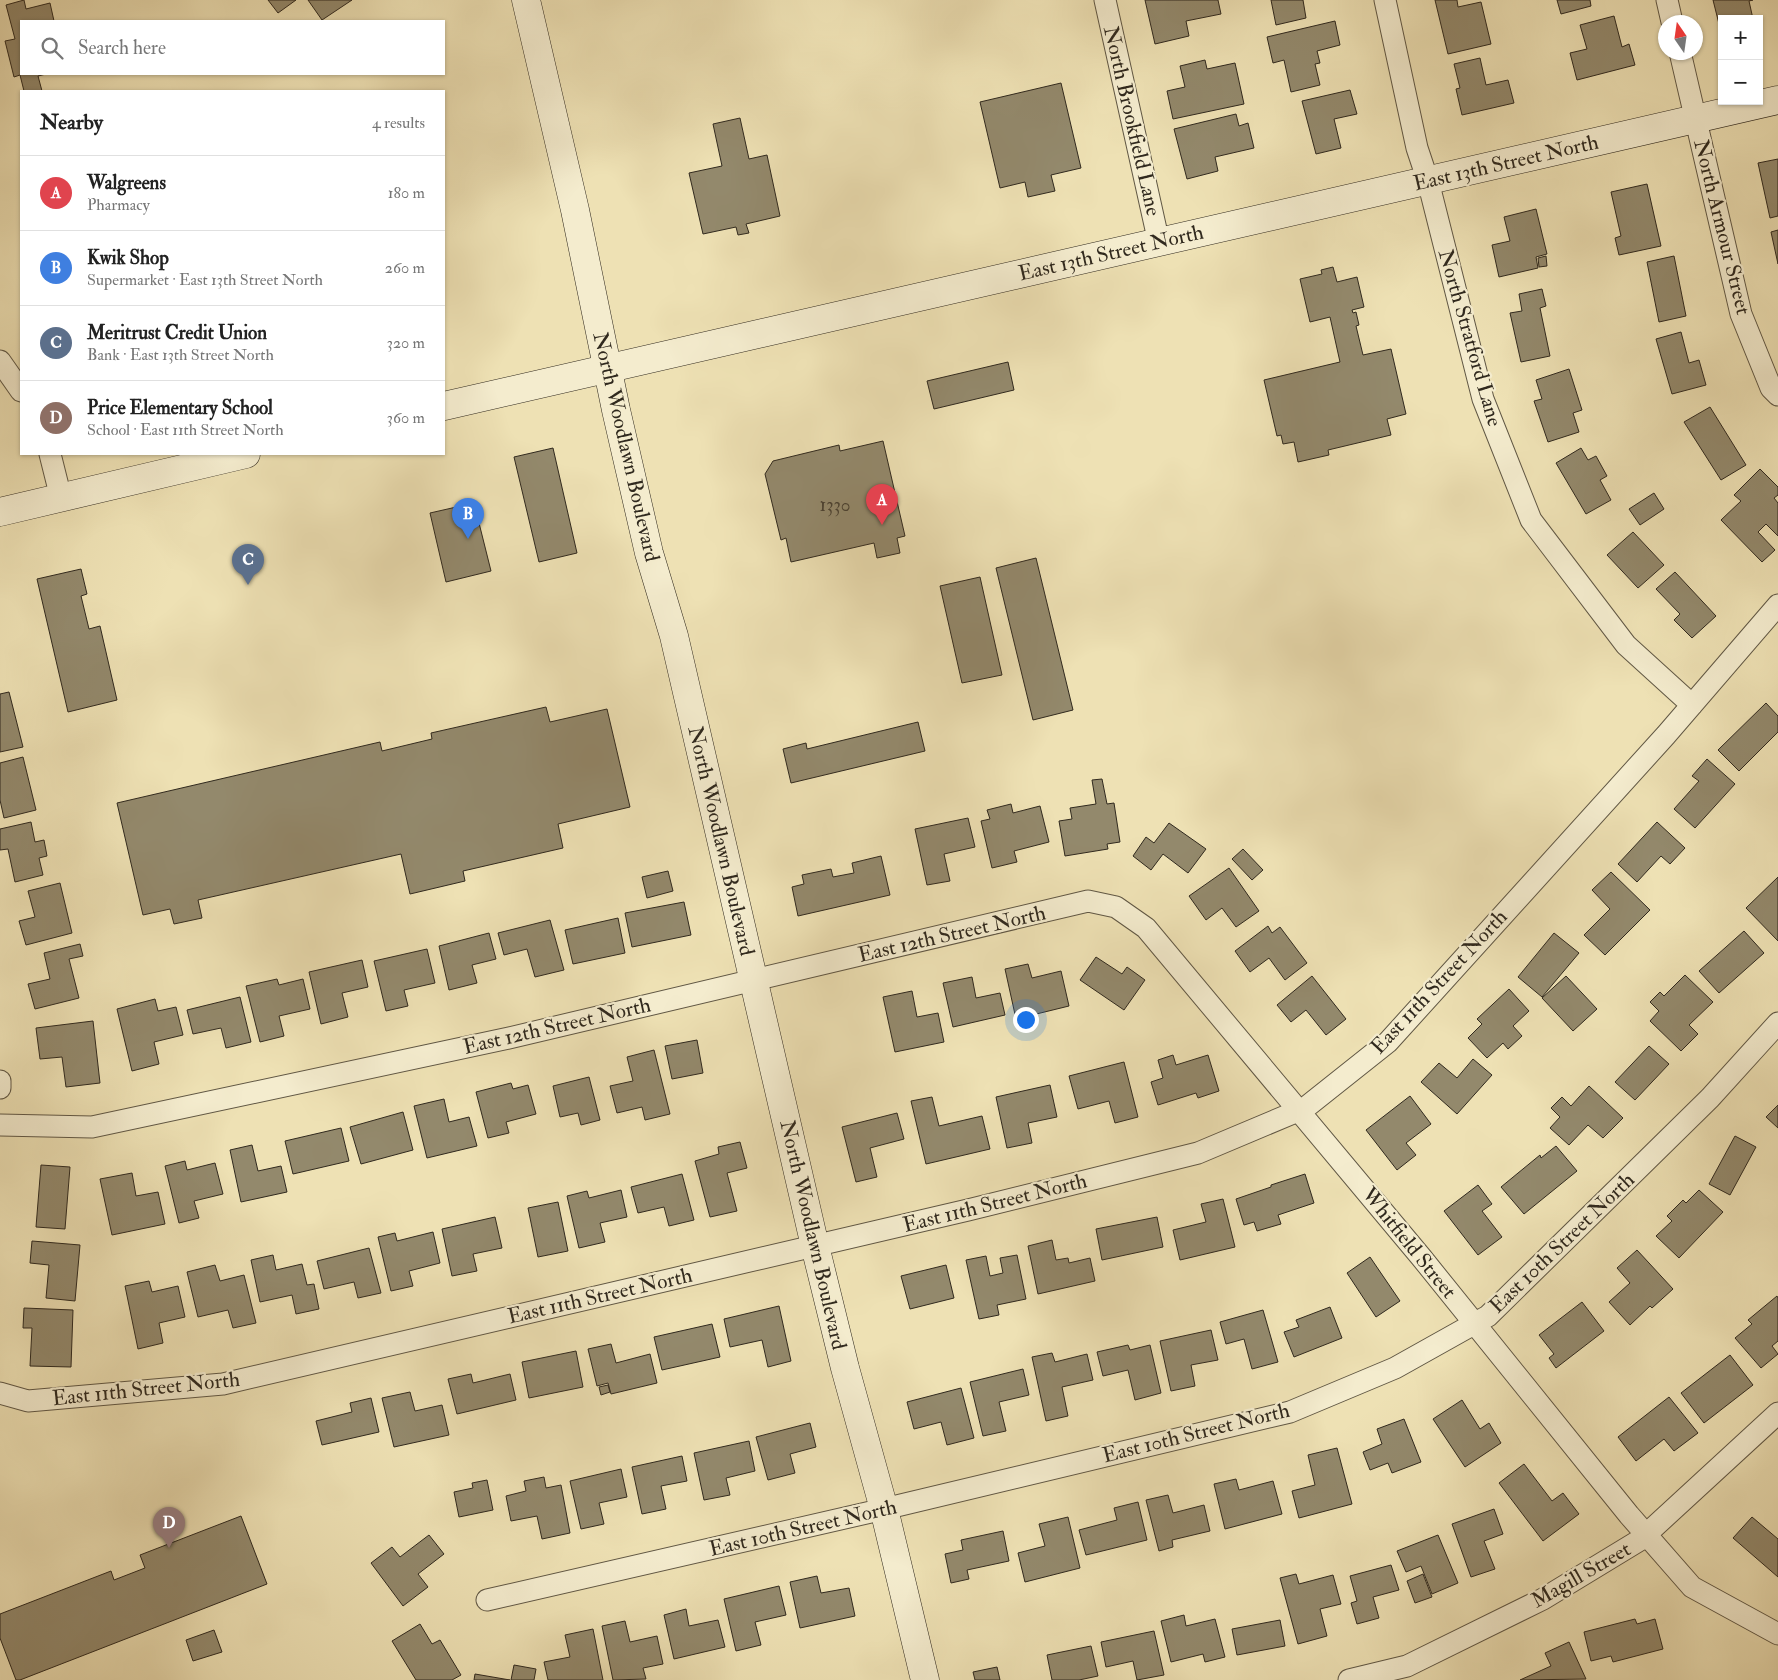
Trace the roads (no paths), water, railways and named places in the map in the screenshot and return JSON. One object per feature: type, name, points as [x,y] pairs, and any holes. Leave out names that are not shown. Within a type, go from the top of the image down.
[{"type":"main road","name":"North Woodlawn Boulevard","points":[[526,0],[575,210],[607,368],[649,553],[674,636],[815,1246],[845,1368],[884,1510],[925,1680]]},
{"type":"main road","name":"East 13th Street North","points":[[445,406],[1778,100]]},
{"type":"main road","points":[[0,512],[242,455]]},
{"type":"street","name":"North Brookfield Lane","points":[[1105,0],[1159,242]]},
{"type":"street","name":"North Stratford Lane","points":[[1384,0],[1417,148],[1428,181],[1483,399],[1531,520],[1626,645],[1692,705]]},
{"type":"street","points":[[1667,0],[1670,15]]},
{"type":"street","name":"North Armour Street","points":[[1682,60],[1741,314],[1771,388],[1778,395]]},
{"type":"street","points":[[0,362],[20,390]]},
{"type":"street","points":[[50,455],[61,498]]},
{"type":"street","name":"East 11th Street North","points":[[0,1393],[28,1401],[223,1384],[968,1210],[1198,1153],[1305,1108],[1388,1042],[1692,705],[1778,605]]},
{"type":"street","name":"East 12th Street North","points":[[0,1126],[92,1127],[509,1038],[1088,901],[1111,905]]},
{"type":"street","name":"Whitfield Street","points":[[1111,905],[1146,928],[1300,1110],[1646,1535],[1692,1587],[1778,1634]]},
{"type":"street","name":"East 10th Street North","points":[[487,1600],[884,1510],[1290,1412],[1395,1368],[1488,1316],[1703,1105],[1778,1024]]},
{"type":"street","points":[[0,1081],[0,1088]]},
{"type":"street","name":"Magill Street","points":[[1349,1680],[1407,1666],[1543,1599],[1640,1540],[1778,1413]]},
{"type":"place","name":"Walgreens","points":[[882,525]]},
{"type":"place","name":"Kwik Shop","points":[[468,539]]},
{"type":"place","name":"Meritrust Credit Union","points":[[248,585]]},
{"type":"place","name":"Price Elementary School","points":[[169,1548]]}]
